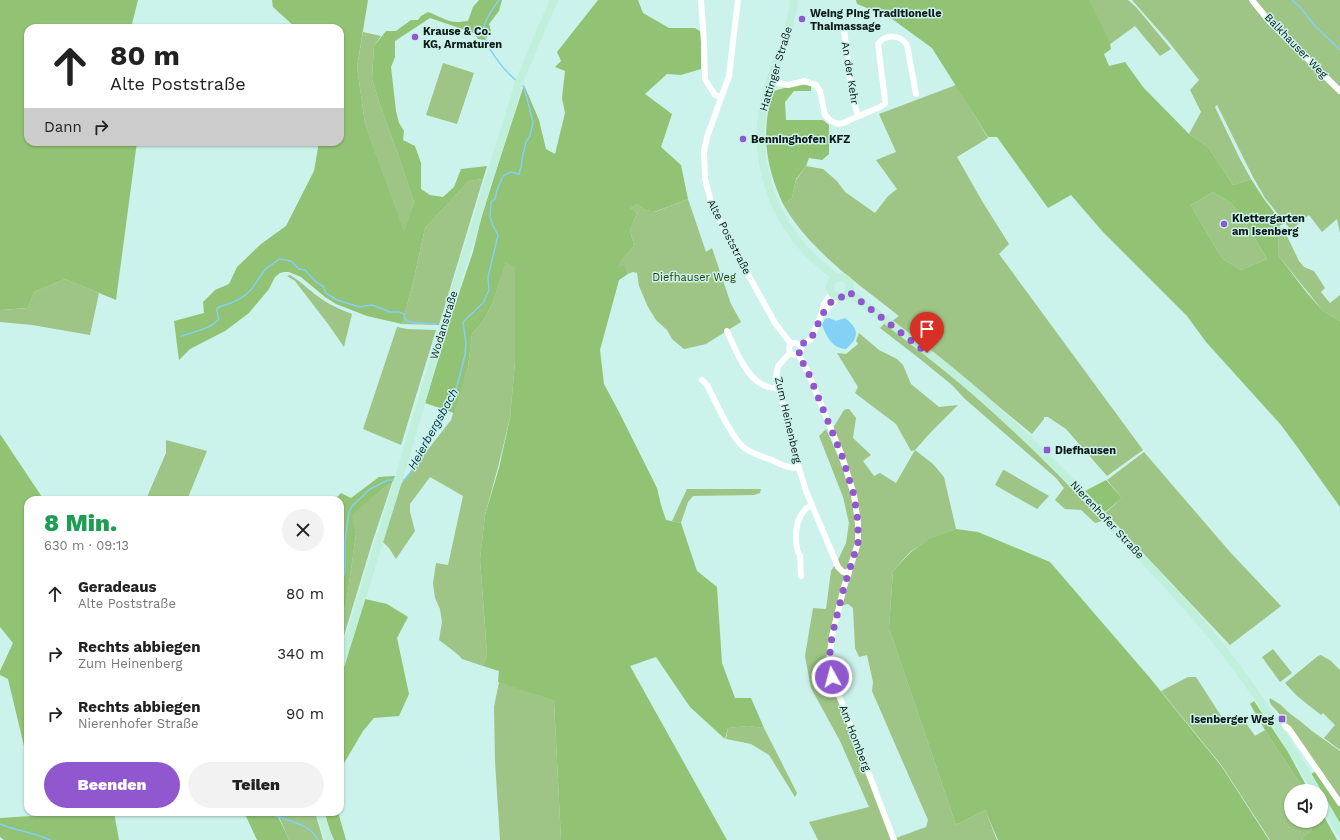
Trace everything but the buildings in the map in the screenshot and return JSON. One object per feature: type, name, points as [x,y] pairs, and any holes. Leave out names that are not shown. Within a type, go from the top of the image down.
[{"type":"main road","name":"Wodanstraße","points":[[344,653],[519,84],[554,0]]},
{"type":"main road","name":"Hattinger Straße","points":[[794,0],[787,34],[770,80],[764,105],[761,129],[761,148],[766,180],[784,222],[799,243],[820,265],[837,278]]},
{"type":"main road","name":"Hattinger Straße","points":[[820,265],[830,282],[833,291]]},
{"type":"main road","points":[[843,277],[848,280],[850,286],[849,292],[844,297],[833,291],[833,281],[837,278],[843,277]]},
{"type":"main road","name":"Nierenhofer Straße","points":[[849,292],[950,370],[977,393],[1044,454],[1080,491],[1220,645],[1280,730],[1313,784]]},
{"type":"main road","points":[[1328,810],[1340,831]]},
{"type":"main road","points":[[321,816],[329,840]]},
{"type":"street","points":[[700,0],[704,39],[705,79],[715,95],[721,97]]},
{"type":"street","name":"Alte Poststraße","points":[[738,0],[729,76],[704,151],[705,179],[709,199],[734,249],[775,324],[791,344]]},
{"type":"street","name":"Balkhauser Weg","points":[[1252,0],[1269,21],[1340,91]]},
{"type":"street","name":"An der Kehr","points":[[844,29],[852,95],[858,116]]},
{"type":"street","name":"An der Kehr","points":[[770,80],[788,85],[805,81],[816,85],[820,90],[825,115],[827,118],[835,123],[843,123],[880,107],[885,102],[878,44],[885,37],[891,36],[899,38],[907,45],[916,94]]},
{"type":"street","points":[[798,354],[793,355],[790,353],[788,347],[791,344],[797,343],[800,345],[811,339],[822,315],[824,304],[833,291]]},
{"type":"street","points":[[727,331],[752,378],[766,386],[778,388]]},
{"type":"street","points":[[798,354],[801,351],[800,345]]},
{"type":"street","name":"Zum Heinenberg","points":[[790,353],[778,366],[776,378],[799,468],[811,505],[838,567],[843,572],[849,573]]},
{"type":"street","points":[[798,354],[808,372],[842,456],[854,495],[858,523],[858,543],[849,573]]},
{"type":"street","points":[[702,380],[707,385],[733,434],[745,449],[794,468],[799,468]]},
{"type":"street","points":[[801,576],[800,555],[797,549],[797,527],[805,508],[811,505]]},
{"type":"street","name":"Am Homberg","points":[[849,573],[832,636],[829,662],[832,677],[894,840]]},
{"type":"street","points":[[1280,730],[1285,726],[1289,729],[1340,803]]},
{"type":"green space","points":[[0,0],[138,0],[132,24],[24,24],[24,146],[136,146],[116,300],[65,279],[34,292],[28,308],[0,310]]},
{"type":"green space","points":[[272,0],[368,0],[357,67],[365,123],[404,231],[414,202],[372,79],[374,46],[386,31],[396,31],[411,20],[418,20],[421,16],[428,12],[455,22],[468,21],[473,7],[479,0],[502,0],[499,11],[489,24],[491,31],[485,40],[478,39],[474,33],[430,18],[395,41],[395,57],[391,67],[396,111],[399,123],[404,131],[403,140],[415,146],[421,163],[421,189],[430,195],[443,197],[454,187],[461,169],[487,166],[483,179],[469,181],[425,228],[402,324],[367,316],[336,304],[301,277],[289,272],[284,272],[275,277],[269,289],[249,313],[225,331],[190,349],[179,360],[174,321],[204,313],[203,302],[215,290],[229,284],[237,267],[261,244],[286,226],[314,171],[318,146],[344,146],[344,24],[292,24],[273,7]]},
{"type":"green space","points":[[598,0],[638,0],[643,13],[669,28],[695,28],[701,32],[701,69],[681,75],[667,74],[645,94],[672,114],[661,147],[681,165],[688,199],[654,212],[644,209],[637,204],[631,208],[637,213],[630,230],[634,246],[622,260],[618,268],[624,265],[628,274],[619,280],[600,350],[604,384],[657,488],[666,520],[681,523],[697,571],[717,587],[722,663],[735,698],[751,698],[764,728],[747,726],[728,728],[725,739],[690,707],[656,657],[630,666],[727,840],[561,840],[554,701],[498,682],[499,671],[483,666],[487,654],[480,559],[485,515],[499,468],[510,418],[515,362],[515,268],[506,262],[493,302],[484,320],[472,334],[468,367],[454,413],[425,403],[473,252],[482,215],[524,85],[539,120],[546,149],[555,154],[565,113],[562,98],[565,71],[555,67],[561,61],[557,52]]},
{"type":"green space","points":[[856,0],[1090,0],[1110,44],[1111,49],[1104,54],[1109,66],[1125,62],[1143,87],[1189,134],[1208,147],[1233,185],[1251,179],[1283,224],[1279,226],[1278,255],[1323,311],[1340,321],[1340,507],[1281,425],[1206,342],[1187,316],[1103,232],[1071,195],[1048,208],[997,137],[988,137],[932,48],[888,16],[857,4]],"holes":[[[1213,192],[1231,203],[1242,217],[1267,259],[1241,270],[1223,259],[1191,205]]]},
{"type":"green space","points":[[1090,0],[1128,0],[1136,7],[1171,49],[1160,56],[1135,26],[1109,45]]},
{"type":"green space","points":[[1132,0],[1250,0],[1340,94],[1340,233],[1337,219],[1322,232],[1309,215],[1291,230],[1265,198],[1217,105],[1215,107],[1251,179],[1233,185],[1208,147],[1189,134],[1201,112],[1190,90],[1199,80],[1168,41]]},
{"type":"green space","points":[[1255,0],[1340,0],[1340,88],[1271,19]]},
{"type":"green space","points":[[363,32],[381,36],[374,46],[372,79],[414,202],[404,232],[365,123],[357,67]]},
{"type":"green space","points":[[443,63],[474,73],[457,124],[426,115]]},
{"type":"green space","points":[[800,84],[811,86],[811,91],[794,91],[785,102],[786,120],[823,120],[829,125],[829,154],[822,160],[809,158],[806,166],[796,179],[792,198],[783,204],[772,176],[769,162],[766,134],[767,120],[773,91]]},
{"type":"green space","points":[[956,85],[988,138],[957,157],[1009,244],[999,254],[1143,450],[1107,476],[1066,429],[1048,417],[1044,417],[1032,434],[938,356],[892,321],[899,316],[835,265],[820,251],[794,221],[783,204],[792,198],[796,180],[806,166],[823,169],[837,181],[845,192],[875,213],[888,196],[897,189],[876,160],[896,152],[879,114]]},
{"type":"green space","points":[[483,179],[439,325],[402,324],[425,228],[469,181]]},
{"type":"green space","name":"Klettergarten am Isenberg","points":[[1213,192],[1231,203],[1242,217],[1267,259],[1241,270],[1223,259],[1191,205]]},
{"type":"green space","name":"Diefhauser Weg","points":[[688,199],[706,252],[712,248],[731,304],[741,322],[706,344],[684,349],[672,339],[667,330],[656,320],[648,307],[639,286],[637,273],[633,272],[628,274],[624,266],[617,269],[622,260],[634,246],[630,230],[637,213],[631,208],[637,204],[644,209],[655,212]]},
{"type":"green space","points":[[1279,226],[1286,234],[1299,261],[1304,267],[1314,271],[1325,288],[1321,292],[1330,303],[1340,295],[1340,321],[1323,311],[1278,255]]},
{"type":"green space","points":[[506,261],[515,268],[515,362],[510,418],[485,515],[480,559],[487,654],[483,666],[462,659],[439,640],[442,622],[440,609],[435,598],[433,583],[436,563],[448,565],[463,496],[430,477],[410,504],[410,512],[415,531],[396,559],[389,548],[382,541],[401,484],[451,420],[468,367],[472,334],[484,320],[493,302]]},
{"type":"green space","points":[[290,275],[326,302],[352,314],[344,347],[295,281],[287,276]]},
{"type":"green space","points":[[65,279],[99,293],[90,335],[32,325],[0,322],[0,310],[28,308],[34,292]]},
{"type":"green space","points":[[885,323],[950,374],[997,414],[1051,466],[1102,521],[1095,523],[1081,510],[1065,509],[1055,500],[1064,488],[1056,478],[965,399],[952,385],[880,328]]},
{"type":"green space","points":[[397,327],[407,329],[436,330],[401,445],[363,429]]},
{"type":"green space","points":[[859,333],[879,350],[897,359],[903,365],[911,384],[939,407],[958,405],[915,450],[911,451],[896,424],[855,393],[858,387],[837,353],[846,354],[858,344],[856,341]]},
{"type":"green space","points":[[849,409],[856,418],[853,438],[871,455],[863,461],[874,476],[880,473],[896,483],[915,450],[933,464],[944,477],[956,529],[930,539],[910,552],[893,571],[889,628],[956,825],[985,810],[997,840],[896,840],[896,838],[926,827],[928,820],[872,691],[873,682],[867,655],[859,657],[855,648],[853,608],[848,604],[841,606],[827,661],[892,840],[818,840],[809,822],[869,807],[840,741],[811,688],[805,656],[813,608],[826,609],[831,571],[846,543],[849,523],[843,497],[819,436],[826,429],[841,463],[849,487],[854,511],[855,542],[859,542],[861,523],[833,428],[844,410]]},
{"type":"green space","points":[[0,434],[41,496],[24,496],[24,746],[8,679],[0,675],[0,671],[13,643],[0,627]]},
{"type":"green space","points":[[166,440],[207,451],[189,496],[147,496],[166,453]]},
{"type":"green space","points":[[1144,452],[1230,552],[1281,606],[1230,645],[1105,513],[1122,498],[1107,480]]},
{"type":"green space","points":[[1003,470],[1049,496],[1037,509],[995,485]]},
{"type":"green space","points":[[395,476],[392,483],[352,515],[356,534],[346,605],[344,609],[344,496],[338,496],[341,493],[351,498],[379,477]]},
{"type":"green space","points":[[1106,480],[1122,498],[1105,512],[1085,491]]},
{"type":"green space","points":[[392,483],[344,636],[344,609],[346,605],[356,534],[351,515]]},
{"type":"green space","points":[[687,489],[761,489],[760,493],[754,495],[693,496],[688,502],[681,523],[672,521]]},
{"type":"green space","points":[[956,529],[978,532],[1050,562],[1150,678],[1222,767],[1269,840],[998,840],[985,810],[956,825],[889,628],[893,571],[911,552],[929,539]]},
{"type":"green space","points":[[365,599],[387,604],[408,617],[397,638],[409,694],[399,716],[374,718],[363,731],[344,763],[344,665]]},
{"type":"green space","points":[[1273,649],[1292,673],[1280,682],[1262,657]]},
{"type":"green space","points":[[1321,655],[1331,661],[1340,670],[1340,750],[1324,738],[1335,725],[1323,713],[1321,715],[1297,696],[1285,683]]},
{"type":"green space","points":[[1188,677],[1196,677],[1223,719],[1229,717],[1233,723],[1243,719],[1255,736],[1265,730],[1300,784],[1284,784],[1284,828],[1312,828],[1312,830],[1302,838],[1303,840],[1270,840],[1222,766],[1161,691]]},
{"type":"green space","points":[[499,682],[554,701],[561,840],[500,840],[495,761],[494,707]]},
{"type":"green space","points":[[1270,698],[1340,751],[1340,800],[1277,711],[1271,705]]},
{"type":"green space","points":[[1254,701],[1288,752],[1305,784],[1300,784],[1250,704]]},
{"type":"green space","points":[[747,726],[764,728],[797,793],[795,797],[769,755],[751,744],[726,739],[728,728]]},
{"type":"green space","points":[[1316,771],[1325,784],[1317,784],[1311,774]]},
{"type":"green space","points":[[1328,788],[1340,806],[1340,824],[1328,803]]},
{"type":"green space","points":[[30,816],[115,816],[119,840],[4,840],[0,837],[0,818]]},
{"type":"green space","points":[[246,816],[278,816],[289,840],[257,840]]},
{"type":"green space","points":[[279,816],[316,816],[323,840],[289,840]]},
{"type":"green space","points":[[326,816],[339,816],[346,840],[334,840],[328,827]]},
{"type":"green space","points":[[1328,824],[1337,840],[1303,840],[1302,838],[1312,830],[1312,828],[1328,828]]},
{"type":"water","points":[[829,318],[836,321],[845,318],[855,329],[856,337],[851,345],[846,349],[837,347],[826,334],[822,325],[825,319]]},
{"type":"waterway","name":"Heierbergsbach","points":[[499,0],[486,20],[484,34],[486,41],[495,57],[506,71],[517,81]]},
{"type":"waterway","points":[[1292,0],[1300,7],[1315,26],[1340,50]]},
{"type":"waterway","name":"Heierbergsbach","points":[[445,409],[456,390],[465,355],[466,343],[463,322],[483,303],[489,290],[488,277],[498,235],[490,217],[491,202],[495,199],[503,176],[511,172],[519,174],[526,142],[530,136],[533,122],[524,87],[521,85]]},
{"type":"waterway","points":[[181,336],[202,330],[219,319],[217,309],[234,302],[247,294],[265,270],[279,259],[291,261],[299,269],[305,270],[316,282],[324,287],[326,293],[337,300],[359,307],[372,305],[390,312],[399,312],[404,314],[406,321],[436,324]]},
{"type":"waterway","name":"Heierbergsbach","points":[[421,451],[445,409]]},
{"type":"waterway","name":"Heierbergsbach","points":[[402,480],[404,480],[410,473],[421,451]]},
{"type":"waterway","name":"Heierbergsbach","points":[[344,574],[345,540],[349,512],[352,506],[370,489],[388,480],[396,480]]},
{"type":"waterway","name":"Heierbergsbach","points":[[277,816],[304,826],[310,830],[318,840]]},
{"type":"waterway","points":[[0,824],[50,840]]},
{"type":"place","name":"Weing Ping Traditionelle Thaimassage","points":[[802,19]]},
{"type":"place","name":"Krause & Co. KG, Armaturen","points":[[415,37]]},
{"type":"place","name":"Benninghofen KFZ","points":[[743,139]]},
{"type":"place","name":"Klettergarten am Isenberg","points":[[1224,224]]},
{"type":"place","name":"Diefhausen","points":[[1047,450]]},
{"type":"place","name":"Isenberger Weg","points":[[1282,719]]},
{"type":"route","points":[[832,677],[829,662],[832,636],[844,587],[858,543],[858,523],[854,495],[842,456],[808,372],[798,354],[801,351],[800,345],[811,339],[822,315],[830,303],[837,297],[844,297],[849,292],[927,353]]}]
